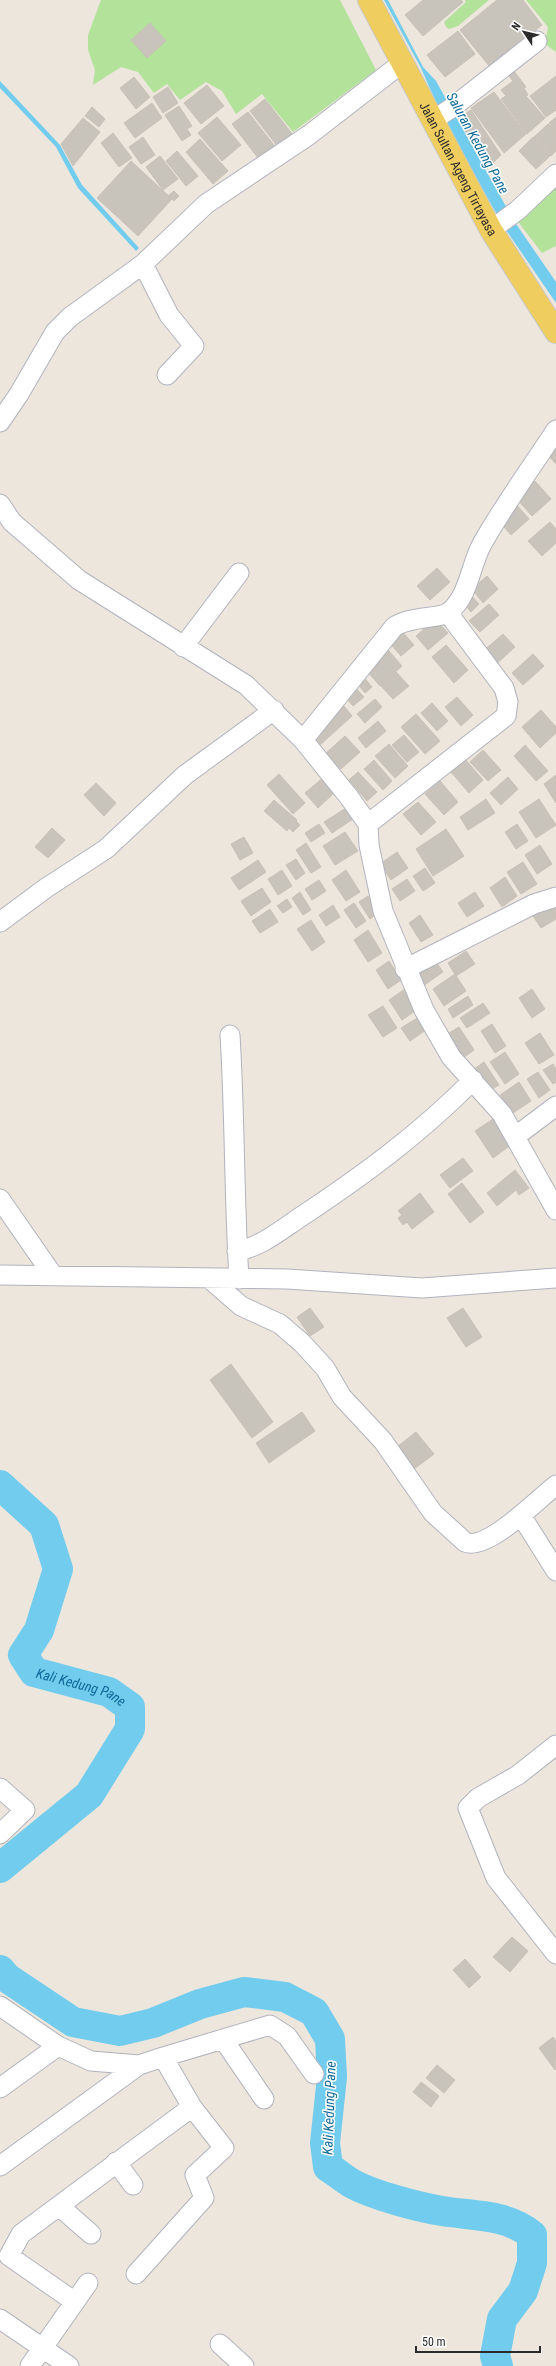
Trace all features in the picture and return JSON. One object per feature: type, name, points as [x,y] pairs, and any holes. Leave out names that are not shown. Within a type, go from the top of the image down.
[{"type":"main road","name":"Jalan Sultan Ageng Tirtayasa","points":[[369,0],[402,62],[441,115],[495,226],[556,332]]},
{"type":"street","points":[[441,115],[537,41]]},
{"type":"street","points":[[0,422],[19,394],[55,332],[70,317],[143,264],[206,204],[309,135],[402,62]]},
{"type":"street","points":[[495,226],[518,210],[556,174]]},
{"type":"street","points":[[143,264],[169,315],[194,346],[167,375]]},
{"type":"street","points":[[303,740],[394,627],[409,620],[448,613],[464,590],[481,546],[556,430]]},
{"type":"street","points":[[0,504],[12,522],[79,580],[150,623],[183,647],[246,685],[274,710],[303,740],[368,824],[369,845],[382,911],[405,969],[438,1036],[451,1057],[502,1114],[516,1136],[555,1208]]},
{"type":"street","points":[[183,647],[239,573]]},
{"type":"street","points":[[368,824],[506,716],[508,702],[504,688],[448,613]]},
{"type":"street","points":[[0,922],[46,888],[106,849],[185,775],[274,710]]},
{"type":"street","points":[[405,969],[534,904],[556,897]]},
{"type":"street","points":[[225,1279],[237,1251],[235,1117],[230,1035]]},
{"type":"street","points":[[237,1251],[249,1247],[275,1234],[348,1186],[408,1141],[441,1113],[473,1080]]},
{"type":"street","points":[[516,1136],[556,1106]]},
{"type":"street","points":[[0,1199],[52,1274]]},
{"type":"street","points":[[0,1275],[52,1274],[225,1279],[287,1279],[422,1288],[556,1278]]},
{"type":"street","points":[[225,1279],[241,1306],[280,1324],[302,1343],[325,1368],[342,1397],[383,1441],[433,1513],[465,1542],[472,1544],[490,1537],[522,1517],[556,1485]]},
{"type":"street","points":[[522,1517],[556,1571]]},
{"type":"street","points":[[556,1745],[518,1775],[478,1798],[468,1808],[496,1878],[556,1954]]},
{"type":"street","points":[[0,1788],[25,1810],[0,1834]]},
{"type":"street","points":[[0,2006],[58,2046],[91,2061],[139,2065]]},
{"type":"street","points":[[0,2166],[139,2065],[270,2025],[287,2036],[314,2074]]},
{"type":"street","points":[[223,2039],[264,2099]]},
{"type":"street","points":[[0,2088],[58,2046]]},
{"type":"street","points":[[136,2274],[204,2198],[195,2176],[224,2148],[192,2107],[163,2057]]},
{"type":"street","points":[[74,2302],[9,2256],[21,2234],[192,2107]]},
{"type":"street","points":[[116,2162],[133,2185]]},
{"type":"street","points":[[59,2206],[91,2234]]},
{"type":"street","points":[[30,2366],[88,2283]]},
{"type":"street","points":[[0,2319],[69,2366]]},
{"type":"street","points":[[220,2344],[244,2366]]},
{"type":"green space","points":[[101,0],[340,0],[376,70],[293,132],[262,94],[236,114],[222,91],[206,82],[180,100],[167,84],[154,93],[138,72],[121,67],[93,85],[95,70],[88,50],[88,35]]},
{"type":"green space","points":[[465,0],[489,0],[458,26],[449,29],[446,27],[444,22],[466,2]]},
{"type":"green space","points":[[526,0],[556,0],[556,52],[545,44],[548,27]]},
{"type":"green space","points":[[556,180],[556,246],[542,253],[516,219]]},
{"type":"water","points":[[384,0],[388,0],[423,67],[436,81],[514,221],[556,282],[556,303],[504,227],[445,123],[421,68]]},
{"type":"water","points":[[0,81],[60,145],[82,185],[139,248],[136,251],[78,188],[56,147],[0,88]]},
{"type":"building","points":[[423,0],[461,0],[463,2],[423,36],[405,15]]},
{"type":"building","points":[[497,0],[523,0],[542,25],[490,67],[460,30]]},
{"type":"building","points":[[150,23],[166,41],[147,58],[131,40]]},
{"type":"building","points":[[458,31],[475,54],[445,77],[427,55]]},
{"type":"building","points":[[514,71],[526,87],[524,88],[528,95],[526,96],[545,118],[527,134],[501,99],[506,96],[501,90],[513,81],[508,75]]},
{"type":"building","points":[[556,76],[556,110],[546,117],[530,96]]},
{"type":"building","points":[[134,77],[150,97],[136,109],[120,88]]},
{"type":"building","points":[[207,85],[224,106],[201,124],[184,103]]},
{"type":"building","points":[[168,87],[178,103],[163,113],[153,97]]},
{"type":"building","points":[[494,92],[526,134],[504,153],[471,108]]},
{"type":"building","points":[[265,99],[293,135],[278,147],[250,111]]},
{"type":"building","points":[[152,103],[162,118],[135,138],[124,123]]},
{"type":"building","points":[[179,106],[192,126],[187,129],[191,135],[182,141],[165,115]]},
{"type":"building","points":[[92,107],[105,119],[99,127],[85,116]]},
{"type":"building","points":[[471,110],[501,155],[487,169],[458,118]]},
{"type":"building","points":[[248,112],[277,149],[261,162],[232,124]]},
{"type":"building","points":[[217,117],[241,145],[222,161],[198,133]]},
{"type":"building","points":[[556,117],[556,132],[549,123]]},
{"type":"building","points":[[83,118],[100,132],[73,166],[61,144]]},
{"type":"building","points":[[548,124],[556,132],[556,151],[551,156],[534,137]]},
{"type":"building","points":[[113,133],[132,158],[119,167],[101,143]]},
{"type":"building","points":[[143,137],[155,155],[141,164],[129,147]]},
{"type":"building","points":[[533,137],[550,156],[536,169],[519,151]]},
{"type":"building","points":[[200,139],[228,171],[213,184],[186,152]]},
{"type":"building","points":[[177,151],[198,176],[186,186],[166,161]]},
{"type":"building","points":[[160,156],[178,179],[163,190],[146,167]]},
{"type":"building","points":[[131,161],[172,199],[138,236],[97,198]]},
{"type":"building","points":[[174,191],[179,196],[174,201],[169,195]]},
{"type":"building","points":[[556,445],[556,464],[547,454]]},
{"type":"building","points":[[535,481],[551,499],[532,516],[516,498]]},
{"type":"building","points":[[516,504],[529,519],[511,535],[498,520]]},
{"type":"building","points":[[550,522],[556,529],[556,543],[542,556],[528,541]]},
{"type":"building","points":[[437,568],[450,582],[430,600],[417,586]]},
{"type":"building","points":[[487,576],[498,589],[483,603],[472,589]]},
{"type":"building","points":[[470,594],[479,604],[471,612],[462,601]]},
{"type":"building","points":[[489,604],[499,615],[480,632],[469,621]]},
{"type":"building","points":[[435,619],[448,633],[428,650],[416,636]]},
{"type":"building","points":[[399,628],[414,645],[401,656],[386,639]]},
{"type":"building","points":[[503,634],[515,647],[494,666],[482,652]]},
{"type":"building","points":[[446,645],[468,670],[454,683],[432,657]]},
{"type":"building","points":[[388,650],[402,666],[380,686],[366,670]]},
{"type":"building","points":[[533,654],[544,666],[523,685],[512,673]]},
{"type":"building","points":[[396,672],[409,686],[393,699],[381,686]]},
{"type":"building","points":[[361,674],[372,687],[365,693],[354,680]]},
{"type":"building","points":[[352,684],[364,697],[353,706],[342,693]]},
{"type":"building","points":[[457,697],[473,715],[461,726],[445,707]]},
{"type":"building","points":[[375,699],[382,707],[365,723],[357,714]]},
{"type":"building","points":[[432,703],[448,721],[437,731],[421,713]]},
{"type":"building","points":[[344,706],[352,716],[320,745],[311,734]]},
{"type":"building","points":[[541,710],[556,727],[556,733],[540,748],[522,727]]},
{"type":"building","points":[[416,714],[440,741],[425,754],[401,727]]},
{"type":"building","points":[[378,721],[386,731],[366,748],[358,738]]},
{"type":"building","points":[[404,735],[419,752],[407,762],[392,745]]},
{"type":"building","points":[[345,736],[360,752],[341,769],[326,753]]},
{"type":"building","points":[[389,744],[408,766],[395,778],[375,756]]},
{"type":"building","points":[[525,745],[548,771],[536,781],[514,756]]},
{"type":"building","points":[[483,750],[501,770],[488,781],[470,762]]},
{"type":"building","points":[[465,759],[483,780],[469,793],[451,772]]},
{"type":"building","points":[[374,760],[392,781],[383,790],[364,769]]},
{"type":"building","points":[[358,772],[377,792],[367,801],[349,780]]},
{"type":"building","points":[[279,774],[305,803],[293,814],[267,785]]},
{"type":"building","points":[[556,775],[556,803],[544,784]]},
{"type":"building","points":[[324,777],[336,791],[318,808],[305,793]]},
{"type":"building","points":[[508,777],[518,789],[501,805],[490,793]]},
{"type":"building","points":[[440,781],[458,802],[444,815],[425,794]]},
{"type":"building","points":[[96,783],[116,803],[104,816],[84,795]]},
{"type":"building","points":[[486,799],[495,813],[468,830],[460,817]]},
{"type":"building","points":[[539,799],[556,825],[536,838],[519,812]]},
{"type":"building","points":[[274,800],[297,820],[296,821],[300,825],[293,832],[289,828],[287,831],[264,811]]},
{"type":"building","points":[[418,802],[436,822],[421,835],[403,814]]},
{"type":"building","points":[[346,808],[353,819],[332,833],[324,822]]},
{"type":"building","points":[[319,824],[325,833],[311,842],[305,833]]},
{"type":"building","points":[[517,824],[528,841],[516,849],[505,832]]},
{"type":"building","points":[[52,828],[65,840],[48,858],[35,847]]},
{"type":"building","points":[[446,829],[464,856],[433,876],[416,849]]},
{"type":"building","points":[[345,832],[358,851],[335,865],[323,846]]},
{"type":"building","points":[[244,837],[253,853],[240,860],[231,844]]},
{"type":"building","points":[[306,843],[321,867],[311,873],[296,850]]},
{"type":"building","points":[[540,845],[552,864],[537,874],[525,855]]},
{"type":"building","points":[[397,852],[408,868],[391,880],[380,864]]},
{"type":"building","points":[[296,859],[305,873],[296,880],[286,865]]},
{"type":"building","points":[[258,860],[266,872],[239,890],[231,878]]},
{"type":"building","points":[[523,862],[537,884],[521,894],[507,872]]},
{"type":"building","points":[[425,868],[435,883],[423,891],[413,876]]},
{"type":"building","points":[[282,870],[292,886],[278,895],[268,879]]},
{"type":"building","points":[[346,870],[360,892],[346,901],[332,880]]},
{"type":"building","points":[[505,877],[517,896],[502,907],[490,888]]},
{"type":"building","points":[[407,879],[415,891],[400,901],[392,889]]},
{"type":"building","points":[[319,880],[326,891],[312,900],[305,889]]},
{"type":"building","points":[[262,888],[271,902],[251,916],[241,901]]},
{"type":"building","points":[[300,892],[311,910],[303,915],[292,898]]},
{"type":"building","points":[[475,892],[484,906],[467,917],[458,903]]},
{"type":"building","points":[[368,896],[379,912],[370,919],[359,902]]},
{"type":"building","points":[[287,899],[292,907],[283,913],[277,906]]},
{"type":"building","points":[[354,903],[366,921],[356,928],[344,910]]},
{"type":"building","points":[[552,903],[556,910],[556,919],[541,928],[533,916]]},
{"type":"building","points":[[333,905],[340,917],[326,926],[319,915]]},
{"type":"building","points":[[270,909],[278,922],[260,933],[252,921]]},
{"type":"building","points":[[420,915],[433,935],[421,942],[409,923]]},
{"type":"building","points":[[311,920],[325,942],[312,951],[297,929]]},
{"type":"building","points":[[368,930],[382,953],[368,962],[354,940]]},
{"type":"building","points":[[466,951],[475,964],[456,976],[448,963]]},
{"type":"building","points":[[434,959],[443,972],[423,986],[414,972]]},
{"type":"building","points":[[389,961],[401,980],[388,989],[376,970]]},
{"type":"building","points":[[455,974],[466,991],[444,1006],[433,989]]},
{"type":"building","points":[[405,989],[418,1009],[402,1020],[389,1000]]},
{"type":"building","points":[[532,989],[545,1009],[532,1018],[519,998]]},
{"type":"building","points":[[468,996],[473,1005],[453,1018],[448,1009]]},
{"type":"building","points":[[483,1003],[490,1013],[467,1028],[460,1018]]},
{"type":"building","points":[[383,1006],[397,1028],[383,1037],[368,1015]]},
{"type":"building","points":[[419,1017],[426,1030],[410,1041],[401,1028]]},
{"type":"building","points":[[492,1024],[506,1046],[495,1053],[481,1031]]},
{"type":"building","points":[[459,1027],[474,1050],[460,1060],[444,1036]]},
{"type":"building","points":[[540,1033],[554,1055],[539,1064],[525,1043]]},
{"type":"building","points":[[505,1052],[519,1074],[505,1084],[490,1062]]},
{"type":"building","points":[[484,1062],[499,1085],[487,1092],[473,1070]]},
{"type":"building","points":[[553,1064],[556,1069],[556,1082],[553,1084],[543,1070]]},
{"type":"building","points":[[538,1072],[550,1090],[539,1098],[527,1079]]},
{"type":"building","points":[[519,1082],[531,1101],[513,1113],[500,1095]]},
{"type":"building","points":[[493,1119],[511,1145],[493,1158],[475,1131]]},
{"type":"building","points":[[463,1158],[473,1171],[450,1188],[440,1175]]},
{"type":"building","points":[[515,1170],[529,1188],[519,1195],[516,1190],[497,1206],[487,1193]]},
{"type":"building","points":[[462,1183],[484,1212],[470,1223],[448,1194]]},
{"type":"building","points":[[420,1193],[434,1212],[412,1229],[407,1222],[403,1225],[398,1218],[402,1215],[398,1211]]},
{"type":"building","points":[[310,1308],[324,1327],[310,1336],[297,1317]]},
{"type":"building","points":[[463,1308],[482,1337],[466,1347],[447,1318]]},
{"type":"building","points":[[231,1364],[273,1422],[252,1438],[210,1380]]},
{"type":"building","points":[[302,1412],[315,1431],[269,1463],[256,1443]]},
{"type":"building","points":[[416,1432],[434,1454],[414,1469],[397,1447]]},
{"type":"building","points":[[512,1937],[528,1951],[510,1972],[493,1957]]},
{"type":"building","points":[[465,1959],[481,1977],[469,1988],[453,1970]]},
{"type":"building","points":[[553,2037],[556,2041],[555,2070],[539,2048]]},
{"type":"building","points":[[437,2065],[455,2080],[444,2093],[426,2078]]},
{"type":"building","points":[[421,2082],[439,2096],[431,2107],[413,2092]]},
{"type":"waterway","name":"Kali Kedung Pane","points":[[0,1485],[44,1525],[58,1569],[39,1630],[23,1655],[34,1672],[109,1692],[130,1707],[130,1729],[89,1795],[0,1868]]},
{"type":"waterway","name":"Kali Kedung Pane","points":[[0,1970],[7,1978],[73,2022],[120,2031],[153,2023],[200,2004],[244,1992],[285,1997],[314,2012],[330,2039],[332,2077],[325,2143],[328,2167],[351,2183],[371,2192],[408,2204],[432,2209],[501,2219],[522,2228],[532,2235],[532,2263],[523,2291],[502,2319],[495,2356],[498,2366]]},
{"type":"water label","name":"Saluran Kedung Pane","points":[[478,143]]}]
